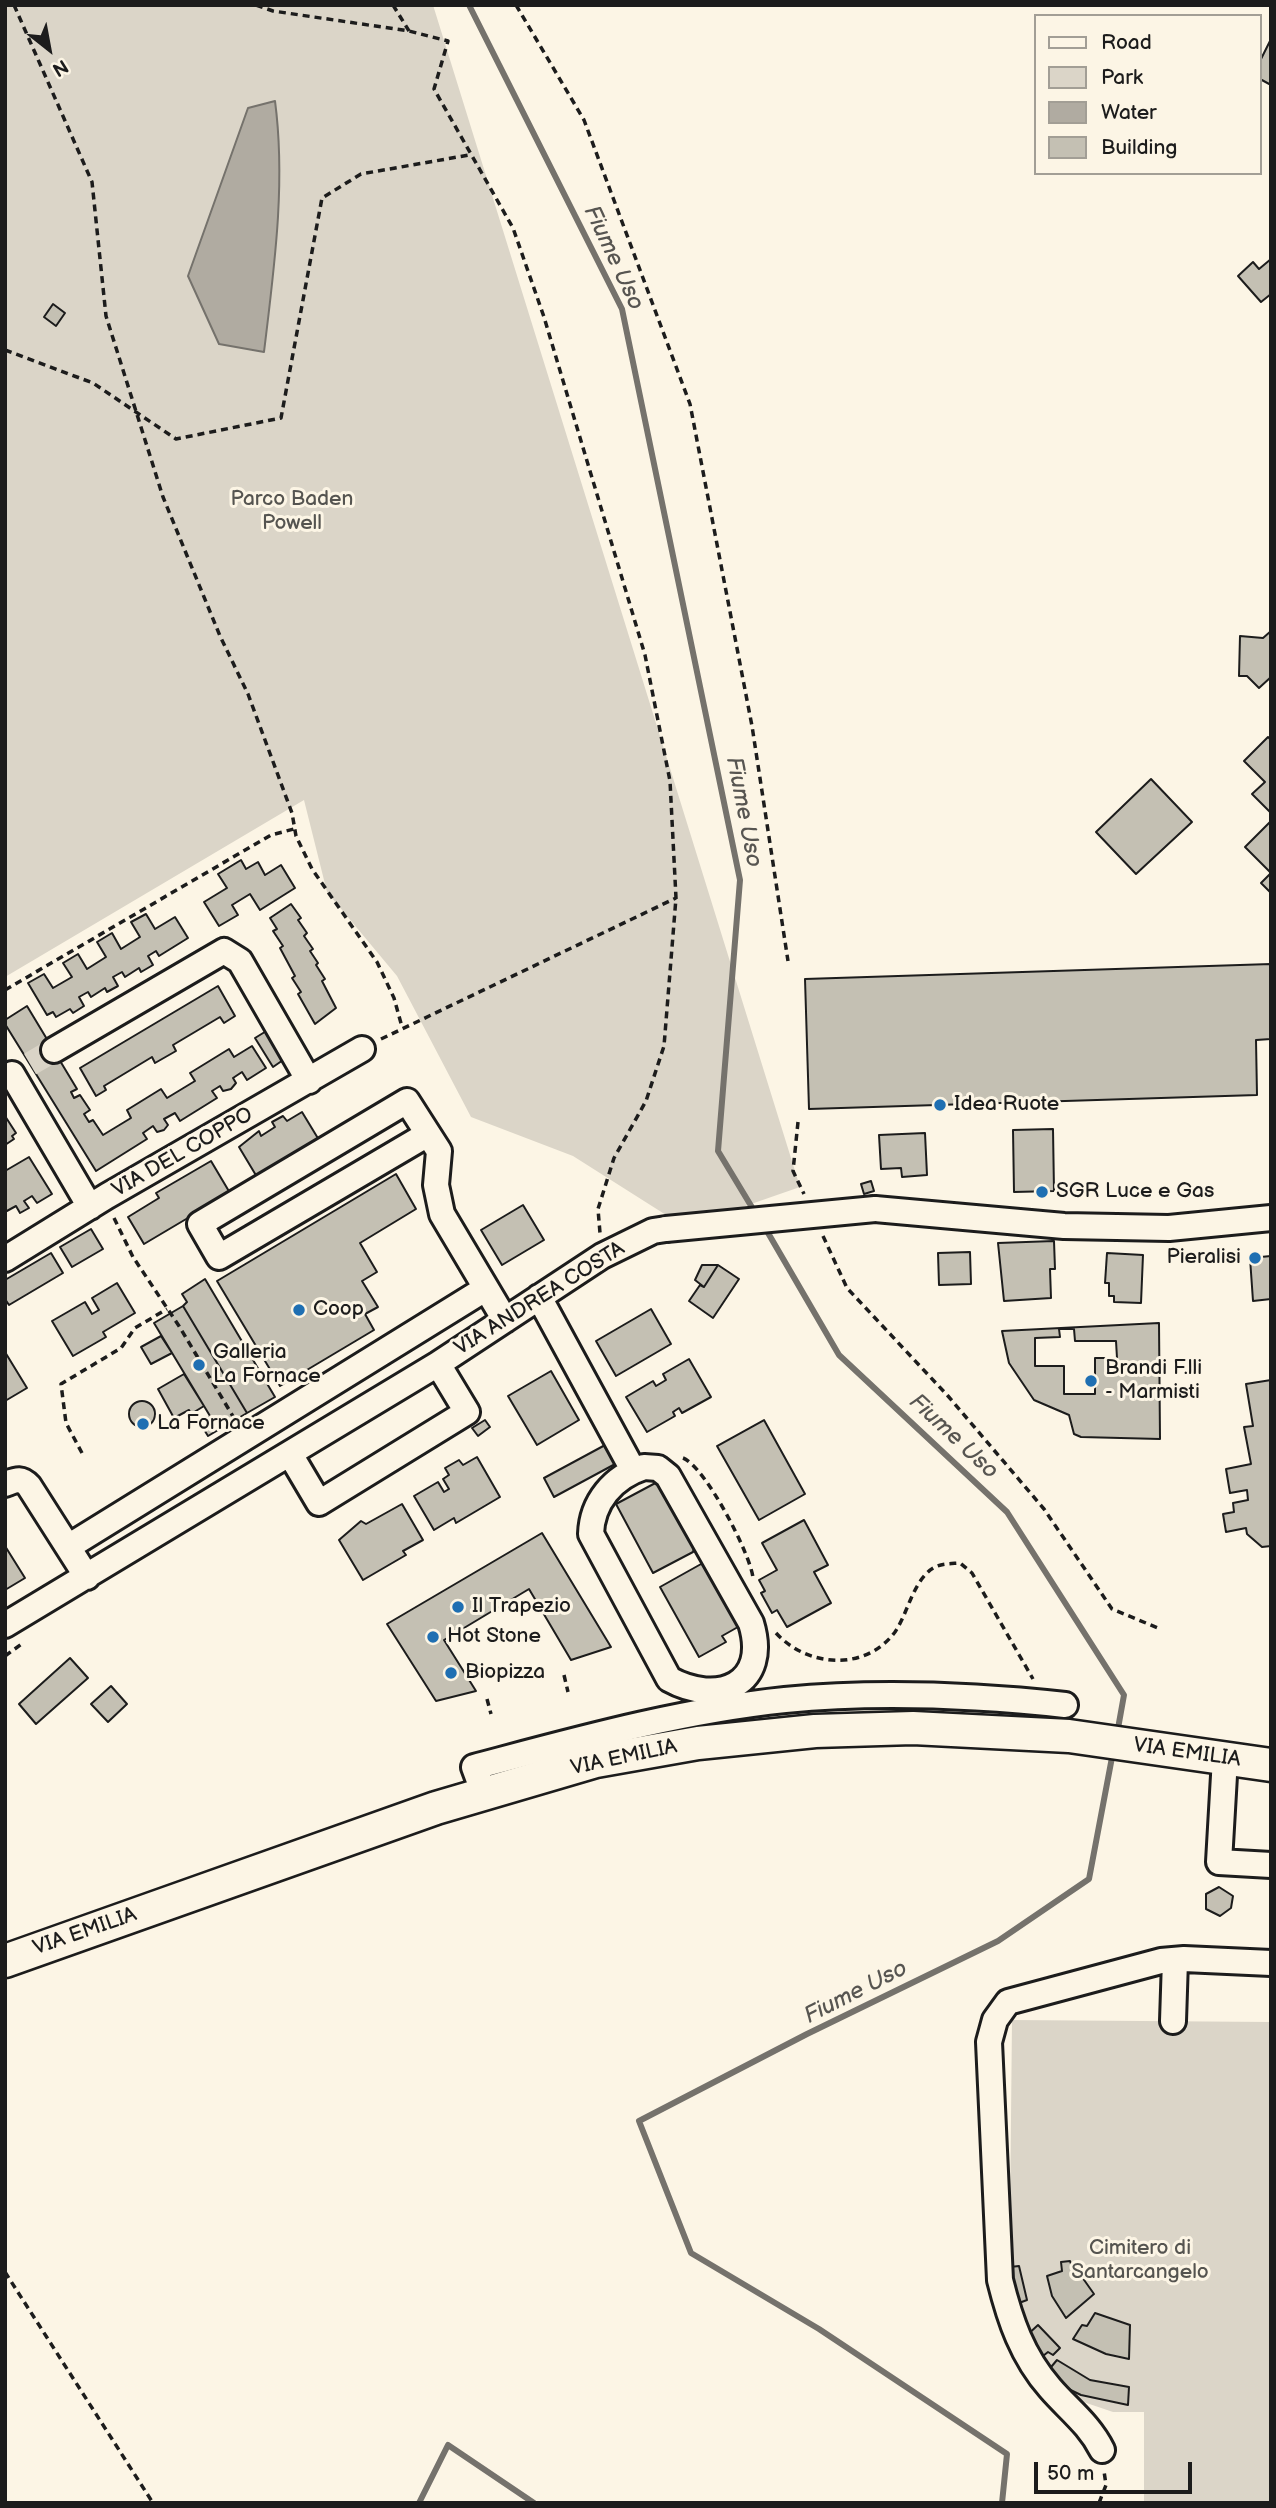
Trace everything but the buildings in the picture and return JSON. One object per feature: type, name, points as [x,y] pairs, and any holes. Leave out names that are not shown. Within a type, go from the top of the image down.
[{"type":"main road","name":"VIA EMILIA","points":[[5,1961],[484,1794],[596,1761],[698,1743],[815,1731],[913,1728],[1069,1736],[1271,1765]]},
{"type":"street","points":[[54,1050],[224,951],[240,961],[309,1081]]},
{"type":"street","name":"VIA DEL COPPO","points":[[5,1259],[362,1049]]},
{"type":"street","points":[[16,1072],[90,1207]]},
{"type":"street","points":[[428,1134],[219,1257],[200,1224],[407,1101],[439,1151],[436,1185],[442,1214],[505,1320]]},
{"type":"street","name":"VIA ANDREA COSTA","points":[[5,1625],[438,1364],[602,1256],[653,1231],[875,1209],[1064,1226],[1169,1227],[1271,1218]]},
{"type":"street","points":[[68,1547],[485,1289]]},
{"type":"street","points":[[539,1297],[633,1470]]},
{"type":"street","points":[[289,1454],[319,1503],[467,1412],[438,1364]]},
{"type":"street","points":[[644,1467],[658,1468],[668,1476],[751,1623],[757,1651],[748,1675],[722,1690],[689,1690],[669,1679],[591,1534],[591,1518],[599,1500],[633,1470],[644,1467]]},
{"type":"street","points":[[5,1484],[17,1479],[24,1480],[87,1577]]},
{"type":"street","points":[[484,1794],[474,1767],[615,1730],[711,1711],[785,1700],[878,1695],[1003,1697],[1056,1704]]},
{"type":"street","points":[[1211,1756],[1219,1862],[1271,1865]]},
{"type":"street","points":[[1102,2450],[1092,2430],[1049,2387],[1020,2346],[1000,2280],[989,2042],[995,2020],[1008,2002],[1179,1960],[1271,1964]]},
{"type":"street","points":[[1173,2021],[1179,1960]]},
{"type":"path","points":[[14,5],[92,182],[106,316],[163,497],[220,636],[248,694],[292,813],[294,829],[312,869],[377,962],[394,998],[402,1027],[676,898]]},
{"type":"path","points":[[256,5],[272,11],[409,31],[448,41],[435,89],[469,155],[513,228],[544,317],[645,655],[670,781],[676,898],[664,1046],[646,1101],[614,1158],[598,1209],[602,1256]]},
{"type":"path","points":[[393,5],[409,31]]},
{"type":"path","points":[[516,5],[584,120],[690,404],[752,726],[788,961]]},
{"type":"path","points":[[5,350],[93,383],[176,439],[281,418],[322,198],[361,174],[469,155]]},
{"type":"path","points":[[5,990],[271,835],[294,829]]},
{"type":"path","points":[[799,1122],[793,1171],[806,1199]]},
{"type":"path","points":[[116,1211],[111,1214],[133,1257],[168,1309],[246,1438]]},
{"type":"path","points":[[817,1224],[847,1288],[948,1396],[1044,1508],[1112,1609],[1158,1628]]},
{"type":"path","points":[[82,1453],[66,1423],[61,1384],[121,1348],[135,1328],[168,1309]]},
{"type":"path","points":[[680,1457],[689,1460],[703,1478],[727,1519],[752,1564],[754,1587]]},
{"type":"path","points":[[770,1624],[777,1636],[799,1652],[819,1660],[850,1660],[877,1647],[894,1633],[925,1575],[939,1564],[960,1563],[972,1573],[1056,1704]]},
{"type":"path","points":[[564,1675],[568,1692]]},
{"type":"path","points":[[487,1699],[491,1714]]},
{"type":"path","points":[[5,2272],[153,2503]]},
{"type":"path","points":[[1099,2503],[1105,2485],[1102,2450]]},
{"type":"green space","name":"Parco Baden Powell","points":[[5,5],[433,5],[800,1187],[685,1227],[573,1156],[471,1117],[397,976],[327,892],[304,800],[5,977]]},
{"type":"green space","name":"Cimitero di Santarcangelo","points":[[1012,2020],[1271,2022],[1271,2503],[1144,2503],[1144,2412],[1113,2412],[1057,2393],[1009,2314]]},
{"type":"water","points":[[275,101],[279,195],[264,352],[219,344],[188,276],[248,108]]},
{"type":"waterway","name":"Fiume Uso","points":[[469,5],[622,309],[740,880],[718,1151],[756,1214]]},
{"type":"waterway","name":"Fiume Uso","points":[[764,1226],[839,1355],[1007,1512],[1124,1695],[1117,1734]]},
{"type":"waterway","name":"Fiume Uso","points":[[1002,2503],[1007,2454],[819,2329],[691,2253],[639,2121],[807,2034],[998,1941],[1089,1879],[1113,1752]]},
{"type":"waterway","name":"Fiume Uso","points":[[419,2503],[448,2445],[534,2503]]},
{"type":"tunnel","points":[[30,1064],[54,1050]]},
{"type":"place","name":"Idea Ruote","points":[[940,1105]]},
{"type":"place","name":"SGR Luce e Gas","points":[[1042,1192]]},
{"type":"place","name":"Pieralisi","points":[[1255,1258]]},
{"type":"place","name":"Coop","points":[[299,1310]]},
{"type":"place","name":"Galleria La Fornace","points":[[199,1365]]},
{"type":"place","name":"Brandi F.lli - Marmisti","points":[[1091,1381]]},
{"type":"place","name":"La Fornace","points":[[143,1424]]},
{"type":"place","name":"Il Trapezio","points":[[458,1607]]},
{"type":"place","name":"Hot Stone","points":[[433,1637]]},
{"type":"place","name":"Biopizza","points":[[451,1673]]}]
